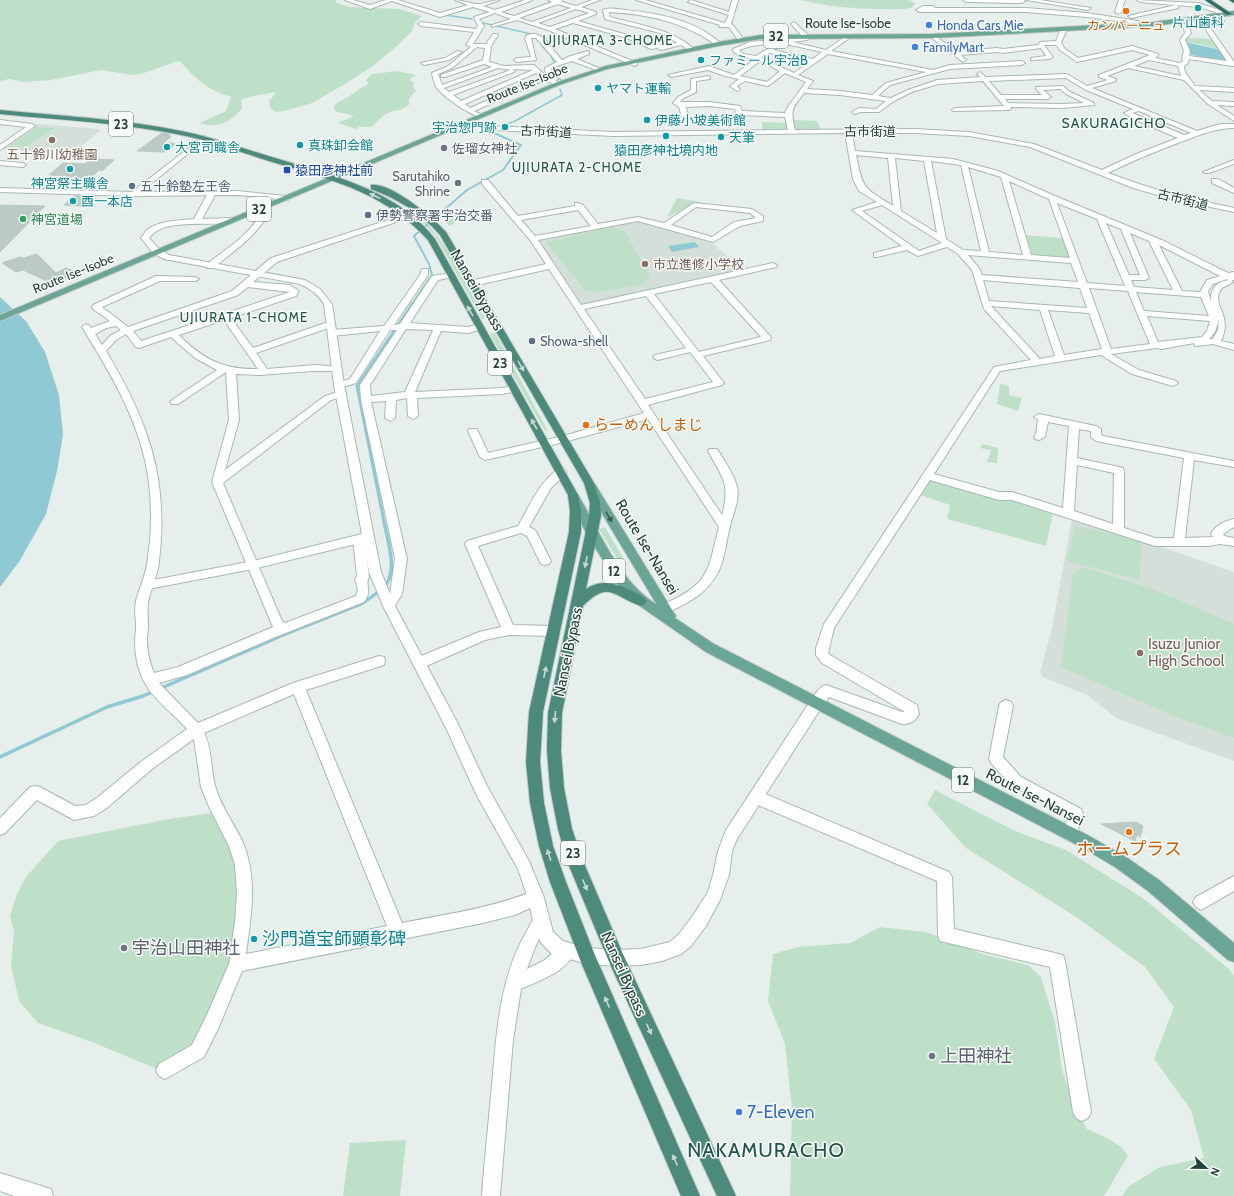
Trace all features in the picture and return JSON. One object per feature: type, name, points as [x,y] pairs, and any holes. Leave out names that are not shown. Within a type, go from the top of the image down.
[{"type":"highway","points":[[1208,0],[1233,15]]},
{"type":"highway","points":[[1217,0],[1233,15]]},
{"type":"highway","points":[[1225,2],[1234,8]]},
{"type":"highway","name":"23","points":[[1,112],[157,128],[204,138],[332,179]]},
{"type":"highway","name":"23","points":[[240,150],[290,159],[342,175]]},
{"type":"highway","name":"Nansei Bypass","points":[[342,175],[393,195],[425,215],[445,236],[589,483],[595,503],[595,516],[555,713],[555,772],[560,809],[573,855],[616,958],[727,1196]]},
{"type":"highway","name":"Nansei Bypass","points":[[332,179],[383,200],[409,217],[426,232],[573,495],[577,521],[536,720],[533,762],[537,803],[546,846],[558,882],[587,956],[691,1196]]},
{"type":"highway","points":[[578,604],[587,593],[596,587],[602,586],[620,591],[641,601]]},
{"type":"main road","name":"Route Ise-Isobe","points":[[0,312],[140,260],[156,251],[260,208],[342,175],[362,170],[468,123],[583,77],[633,63],[718,44],[773,36],[933,36],[1180,24],[1233,15]]},
{"type":"main road","name":"Route Ise-Isobe","points":[[468,123],[480,116],[559,83],[598,69],[761,39],[806,36],[846,38],[936,38],[1156,25],[1233,15]]},
{"type":"main road","name":"Route Ise-Isobe","points":[[0,318],[55,292]]},
{"type":"main road","name":"Route Ise-Nansei","points":[[589,483],[664,609],[679,626]]},
{"type":"main road","name":"Route Ise-Nansei","points":[[573,495],[592,533],[622,583],[641,601],[718,654],[1070,834],[1125,865],[1190,915],[1234,954]]},
{"type":"street","points":[[348,0],[370,7],[392,0],[440,15],[475,4],[497,0]]},
{"type":"street","points":[[458,0],[475,4],[494,12],[550,29],[633,63]]},
{"type":"street","points":[[472,46],[469,44],[481,26],[476,18],[530,0]]},
{"type":"street","points":[[550,29],[594,13],[551,0]]},
{"type":"street","points":[[494,26],[563,0]]},
{"type":"street","points":[[531,24],[597,0]]},
{"type":"street","points":[[639,0],[727,25],[734,28],[741,40]]},
{"type":"street","points":[[653,4],[664,0]]},
{"type":"street","points":[[672,9],[697,0]]},
{"type":"street","points":[[713,28],[727,25],[729,23],[735,0]]},
{"type":"street","points":[[966,0],[1023,0],[1029,10]]},
{"type":"street","points":[[1029,0],[1096,9]]},
{"type":"street","points":[[1118,12],[1122,0]]},
{"type":"street","points":[[1140,0],[1187,4]]},
{"type":"street","points":[[408,5],[418,2]]},
{"type":"street","points":[[691,2],[732,14]]},
{"type":"street","points":[[1131,16],[1198,2],[1233,15]]},
{"type":"street","points":[[933,8],[923,8],[919,10],[1029,10],[1086,15],[1156,25]]},
{"type":"street","points":[[692,50],[666,33],[607,18],[606,10],[642,13],[681,23],[707,35],[718,44]]},
{"type":"street","points":[[660,18],[680,11]]},
{"type":"street","points":[[1111,11],[1156,25]]},
{"type":"street","points":[[437,26],[445,19]]},
{"type":"street","points":[[629,37],[681,23],[706,19]]},
{"type":"street","points":[[573,21],[629,37],[651,47],[658,46],[661,48],[683,43]]},
{"type":"street","points":[[421,24],[478,31]]},
{"type":"street","points":[[794,24],[806,36]]},
{"type":"street","points":[[1149,58],[1181,65],[1186,62],[1185,57],[1187,51],[1182,41],[1188,33],[1186,27],[1180,24]]},
{"type":"street","points":[[1205,24],[1233,64]]},
{"type":"street","points":[[699,31],[706,29]]},
{"type":"street","points":[[1058,43],[1063,31]]},
{"type":"street","points":[[495,35],[488,46],[488,64],[496,67],[510,68],[534,67],[545,78],[559,83]]},
{"type":"street","points":[[510,68],[509,60],[534,59],[528,38],[532,36],[537,36],[542,39],[543,44],[560,62]]},
{"type":"street","points":[[792,132],[788,115],[794,100],[810,81],[758,59],[741,55],[735,50],[750,44],[806,36]]},
{"type":"street","points":[[794,75],[846,38]]},
{"type":"street","points":[[936,38],[984,79],[1009,108],[955,110]]},
{"type":"street","points":[[735,76],[768,51],[781,43],[786,42],[828,52],[931,71]]},
{"type":"street","points":[[1042,46],[1040,44],[1058,43]]},
{"type":"street","points":[[1058,43],[1062,49],[1077,60],[1132,48],[1156,55],[1102,76],[1114,80],[1087,88]]},
{"type":"street","points":[[837,45],[844,46]]},
{"type":"street","points":[[472,46],[450,67],[435,73],[440,88],[480,116]]},
{"type":"street","points":[[424,63],[447,59],[472,46],[488,46]]},
{"type":"street","points":[[775,67],[805,46]]},
{"type":"street","points":[[956,54],[997,50],[1003,52],[1042,46]]},
{"type":"street","points":[[1033,59],[1050,56],[1042,46]]},
{"type":"street","points":[[768,51],[813,61]]},
{"type":"street","points":[[559,83],[552,78],[547,71],[549,67],[587,53]]},
{"type":"street","points":[[1185,57],[1233,64]]},
{"type":"street","points":[[570,58],[598,69]]},
{"type":"street","points":[[436,78],[487,61]]},
{"type":"street","points":[[874,97],[888,84],[931,71],[950,67],[1022,63]]},
{"type":"street","points":[[1181,65],[1180,70],[1194,88],[1211,103],[1234,119]]},
{"type":"street","points":[[1127,66],[1155,75],[1186,79]]},
{"type":"street","points":[[440,88],[496,67]]},
{"type":"street","points":[[449,94],[520,68]]},
{"type":"street","points":[[671,75],[709,68],[744,79],[768,84]]},
{"type":"street","points":[[461,103],[538,70]]},
{"type":"street","points":[[761,89],[784,71]]},
{"type":"street","points":[[1067,76],[1087,88],[1197,133]]},
{"type":"street","points":[[855,112],[860,110],[877,111],[892,100],[910,91],[937,82],[1082,76]]},
{"type":"street","points":[[470,110],[545,78]]},
{"type":"street","points":[[708,78],[693,80],[694,91],[680,98],[676,103],[738,107]]},
{"type":"street","points":[[744,79],[733,86],[738,89],[739,113],[788,115]]},
{"type":"street","points":[[999,97],[1048,98],[1038,88],[1058,86],[1068,93],[1092,104],[1062,106],[1006,105]]},
{"type":"street","points":[[1194,88],[1234,90]]},
{"type":"street","points":[[803,90],[892,100]]},
{"type":"street","points":[[1211,103],[1234,104]]},
{"type":"street","points":[[682,104],[685,117]]},
{"type":"street","points":[[1138,109],[1128,113],[1142,121],[1185,138]]},
{"type":"street","points":[[0,122],[32,126],[2,145]]},
{"type":"street","name":"古市街道","points":[[468,123],[494,128],[613,134],[848,131],[954,133],[1010,140],[1042,148],[1102,174],[1136,186],[1166,195],[1234,210]]},
{"type":"street","points":[[1102,174],[1138,155],[1197,133],[1220,126],[1234,126]]},
{"type":"street","points":[[848,131],[858,184],[865,192],[961,252],[976,270],[986,303],[996,318],[1037,361]]},
{"type":"street","points":[[134,194],[204,138]]},
{"type":"street","points":[[851,153],[927,158],[964,163],[1004,175],[1052,198],[1152,239],[1232,278]]},
{"type":"street","points":[[891,156],[898,213]]},
{"type":"street","points":[[927,158],[944,242]]},
{"type":"street","points":[[1207,172],[1234,162]]},
{"type":"street","points":[[0,163],[23,165]]},
{"type":"street","points":[[964,163],[986,254]]},
{"type":"street","points":[[1004,175],[1028,257]]},
{"type":"street","points":[[1215,181],[1234,191]]},
{"type":"street","points":[[485,182],[533,239],[724,526]]},
{"type":"street","points":[[1223,186],[1234,182]]},
{"type":"street","points":[[0,190],[134,194],[247,193],[285,198]]},
{"type":"street","points":[[196,222],[212,193]]},
{"type":"street","points":[[1052,198],[1092,311],[1104,352],[1122,367],[1149,378],[1173,383]]},
{"type":"street","points":[[882,203],[856,210],[918,254],[944,242]]},
{"type":"street","points":[[533,239],[638,219],[658,226],[664,226],[713,240],[737,224],[760,219],[759,216],[752,211],[694,205],[664,226]]},
{"type":"street","points":[[516,219],[579,206],[596,227]]},
{"type":"street","points":[[210,266],[234,247],[259,223],[265,212],[260,208]]},
{"type":"street","points":[[101,351],[113,338],[127,330],[224,298],[239,291],[268,263],[409,217],[425,215]]},
{"type":"street","points":[[1100,218],[1155,345]]},
{"type":"street","points":[[151,681],[179,672],[284,628],[360,599],[364,595],[363,538],[328,304],[323,296],[316,290],[302,282],[167,257],[156,251],[145,238],[150,230],[164,225],[232,220]]},
{"type":"street","points":[[1124,228],[1146,278],[1126,277]]},
{"type":"street","points":[[1152,239],[1178,292]]},
{"type":"street","points":[[877,255],[908,247]]},
{"type":"street","points":[[961,252],[1074,261]]},
{"type":"street","points":[[473,283],[550,266]]},
{"type":"street","points":[[579,308],[773,266]]},
{"type":"street","points":[[217,482],[328,398],[353,382],[424,275],[425,271]]},
{"type":"street","points":[[387,602],[396,594],[401,559],[366,400],[365,385],[402,326],[435,278],[450,275]]},
{"type":"street","points":[[978,277],[1204,295]]},
{"type":"street","points":[[195,279],[159,278],[96,307],[127,330],[139,345],[289,296],[295,291],[293,289],[270,285],[247,284]]},
{"type":"street","points":[[363,538],[387,602],[452,726],[482,791],[524,866],[536,898],[540,921],[547,937],[558,948],[587,956],[616,958],[641,957],[662,953],[675,948],[684,940],[700,920],[715,895],[721,875],[725,851],[731,835],[826,690],[902,718],[908,718],[912,714],[912,709],[907,705],[826,659],[822,655],[822,648],[828,627],[929,476],[997,369],[1037,361],[1205,339],[1211,334],[1215,319],[1204,295],[1204,291],[1210,282],[1232,278]]},
{"type":"street","points":[[1215,342],[1222,334],[1224,321],[1223,315],[1215,302],[1216,288],[1220,284],[1232,278]]},
{"type":"street","points":[[658,356],[695,352],[767,338],[714,279]]},
{"type":"street","points":[[643,403],[719,383],[648,293]]},
{"type":"street","points":[[986,303],[1092,311]]},
{"type":"street","points":[[1043,307],[1060,358]]},
{"type":"street","points":[[1141,313],[1215,319]]},
{"type":"street","points":[[226,317],[264,371]]},
{"type":"street","points":[[118,323],[88,330],[114,372],[131,404],[142,432],[154,473],[157,511],[154,557],[148,585],[140,610],[142,623],[141,637],[148,676],[163,696],[196,730],[200,738],[205,762],[207,785],[212,802],[238,848],[245,880],[237,964],[212,1023],[198,1051],[165,1070]]},
{"type":"street","points":[[251,352],[331,329],[343,331],[402,326],[468,330],[480,327]]},
{"type":"street","points":[[412,416],[410,395],[438,328]]},
{"type":"street","points":[[173,334],[211,364],[228,370],[264,371],[311,368],[337,369]]},
{"type":"street","points":[[1155,345],[1163,347],[1215,342],[1234,347]]},
{"type":"street","points":[[175,402],[228,370]]},
{"type":"street","points":[[228,370],[234,420],[217,482],[277,624],[284,628]]},
{"type":"street","points":[[366,400],[410,395],[502,391],[514,389]]},
{"type":"street","points":[[390,397],[390,418]]},
{"type":"street","points":[[473,431],[485,458],[544,442],[564,439],[650,415]]},
{"type":"street","points":[[1039,437],[1041,436],[1041,417],[1096,429],[1096,437],[1100,439],[1234,464]]},
{"type":"street","points":[[1068,515],[1074,424]]},
{"type":"street","points":[[664,609],[693,593],[711,577],[715,568],[724,526],[729,516],[732,488],[713,451]]},
{"type":"street","points":[[1179,542],[1189,456]]},
{"type":"street","points":[[1071,460],[1119,471],[1118,530]]},
{"type":"street","points":[[522,529],[547,486],[561,473]]},
{"type":"street","points":[[929,476],[963,487],[999,496],[1018,498],[1155,542],[1208,542],[1220,540],[1234,542]]},
{"type":"street","points":[[1220,540],[1217,534],[1218,531],[1234,523]]},
{"type":"street","points":[[509,630],[471,544],[522,529],[532,533],[545,561]]},
{"type":"street","points":[[148,585],[253,565],[363,538]]},
{"type":"street","points":[[419,663],[483,635],[509,630],[554,631]]},
{"type":"street","points":[[0,828],[35,792],[74,813],[89,811],[103,802],[147,765],[196,730],[298,687],[379,661]]},
{"type":"street","points":[[298,687],[398,933]]},
{"type":"street","points":[[1006,706],[996,759],[1016,781],[1076,814],[1070,834]]},
{"type":"street","points":[[756,797],[837,832],[885,855],[944,877],[946,936],[1057,961],[1082,1112]]},
{"type":"street","points":[[1201,902],[1234,883]]},
{"type":"street","points":[[237,964],[398,933],[515,907],[536,898]]},
{"type":"street","points":[[491,1196],[508,1015],[515,983],[526,946],[540,921]]},
{"type":"street","points":[[515,983],[551,966],[567,951]]},
{"type":"street","points":[[7,1188],[44,1196]]},
{"type":"shaded area","name":"五十鈴川幼稚園","points":[[37,124],[101,130],[73,153],[2,149]]},
{"type":"shaded area","name":"市立進修小学校","points":[[636,221],[712,243],[730,259],[745,268],[586,305],[580,304],[538,242],[540,239]]},
{"type":"shaded area","name":"Isuzu Junior High School","points":[[1072,519],[1234,572],[1234,761],[1118,719],[1087,695],[1043,677],[1040,672],[1051,633]]},
{"type":"green space","points":[[0,0],[336,0],[335,2],[349,7],[399,9],[422,16],[414,24],[413,30],[374,65],[312,103],[276,112],[270,108],[269,101],[276,93],[258,95],[241,100],[242,109],[228,121],[217,125],[206,125],[200,123],[226,111],[231,97],[203,84],[181,62],[178,61],[141,74],[133,75],[101,70],[51,80],[23,82],[9,79],[0,81]]},
{"type":"green space","points":[[800,0],[907,0],[912,1],[915,4],[911,8],[905,9],[865,9],[839,7]]},
{"type":"green space","points":[[1186,38],[1214,39],[1222,50],[1200,44],[1185,42]]},
{"type":"green space","points":[[398,71],[416,75],[409,80],[414,83],[413,88],[416,90],[409,99],[409,105],[387,114],[372,127],[359,127],[356,129],[338,123],[354,116],[335,111],[334,106],[336,104],[367,85],[368,83],[366,80],[372,74]]},
{"type":"green space","points":[[792,120],[817,121],[821,130],[795,130]]},
{"type":"green space","points":[[762,122],[788,123],[789,129],[762,130]]},
{"type":"green space","points":[[38,127],[56,128],[25,147],[9,146]]},
{"type":"green space","points":[[677,198],[700,202],[667,217]]},
{"type":"green space","points":[[454,209],[461,209],[465,213],[455,223],[449,226],[443,218]]},
{"type":"green space","points":[[422,221],[427,223],[448,250],[485,319],[482,319],[436,237]]},
{"type":"green space","points":[[611,227],[624,231],[651,276],[641,285],[599,292],[585,290],[546,242]]},
{"type":"green space","points":[[1025,235],[1063,238],[1070,257],[1034,256],[1031,254]]},
{"type":"green space","points":[[495,333],[548,431],[545,431],[490,334]]},
{"type":"green space","points":[[1000,384],[1009,386],[1009,395],[1022,398],[1018,411],[997,404]]},
{"type":"green space","points":[[982,444],[998,448],[997,463],[987,462],[991,450],[980,448]]},
{"type":"green space","points":[[930,480],[1001,500],[1012,499],[1053,513],[1046,546],[947,519],[950,505],[920,495]]},
{"type":"green space","points":[[1075,525],[1141,541],[1140,580],[1067,561]]},
{"type":"green space","points":[[605,527],[626,563],[621,565],[599,529]]},
{"type":"green space","points":[[1083,567],[1153,589],[1234,624],[1234,738],[1174,716],[1061,667],[1073,574]]},
{"type":"green space","points":[[935,790],[1015,831],[1066,850],[1144,899],[1229,969],[1234,976],[1234,1196],[1122,1196],[1128,1187],[1160,1167],[1204,1158],[1191,1110],[1154,1059],[1174,1007],[1145,967],[1076,917],[966,848],[927,804]]},
{"type":"green space","name":"宇治山田神社","points":[[211,813],[228,841],[240,875],[233,963],[197,1041],[162,1071],[92,1042],[38,1023],[19,1001],[11,965],[14,932],[10,916],[17,894],[26,877],[58,841],[169,819]]},
{"type":"green space","name":"上田神社","points":[[880,927],[926,932],[982,954],[1028,965],[1041,977],[1055,1022],[1062,1069],[1075,1108],[1087,1129],[1107,1138],[1121,1147],[1128,1156],[1104,1196],[790,1196],[792,1109],[785,1044],[768,1001],[773,954],[798,947],[850,943]]},
{"type":"green space","points":[[406,1140],[400,1196],[343,1196],[350,1143]]},
{"type":"water","points":[[1185,42],[1222,50],[1229,63],[1189,54]]},
{"type":"water","points":[[695,242],[699,247],[672,252],[668,246]]},
{"type":"water","points":[[0,297],[26,321],[45,352],[59,395],[63,435],[57,471],[46,514],[19,562],[0,587]]},
{"type":"building","points":[[162,133],[169,134],[171,137],[164,142],[176,144],[165,152],[137,151]]},
{"type":"building","name":"神宮祭主職舎","points":[[89,160],[114,160],[102,171],[99,170],[91,178],[49,175],[63,163],[85,164]]},
{"type":"building","points":[[74,196],[91,196],[81,206],[64,205]]},
{"type":"building","name":"神宮道場","points":[[0,205],[45,206],[0,252]]},
{"type":"building","points":[[37,254],[56,273],[66,268],[79,273],[69,279],[61,278],[51,283],[23,270],[16,272],[2,263],[19,257],[24,258]]},
{"type":"building","name":"ホームプラス","points":[[1136,822],[1143,826],[1140,837],[1137,835],[1135,841],[1101,824]]},
{"type":"waterway","points":[[445,15],[472,19]]},
{"type":"waterway","points":[[1186,26],[1225,21]]},
{"type":"waterway","points":[[483,23],[545,37],[547,41],[546,43]]},
{"type":"waterway","points":[[542,46],[550,54],[554,62]]},
{"type":"waterway","points":[[555,65],[550,72],[561,80]]},
{"type":"waterway","points":[[495,131],[499,127],[515,121],[562,95],[560,89]]},
{"type":"waterway","points":[[412,304],[432,275],[429,264],[414,236],[467,190],[503,170],[521,145],[494,133],[495,131]]},
{"type":"waterway","points":[[385,527],[357,386],[413,303]]},
{"type":"waterway","points":[[0,757],[107,707],[143,696],[281,636],[361,604],[381,590],[389,579],[391,573],[391,560],[385,526]]},
{"type":"place","name":"片山歯科","points":[[1198,8]]},
{"type":"place","name":"カンパーニュ","points":[[1126,11]]},
{"type":"place","name":"Honda Cars Mie","points":[[929,25]]},
{"type":"place","name":"FamilyMart","points":[[915,47]]},
{"type":"place","name":"ファミール宇治B","points":[[701,60]]},
{"type":"place","name":"ヤマト運輸","points":[[598,88]]},
{"type":"place","name":"伊藤小坡美術館","points":[[647,120]]},
{"type":"place","name":"宇治惣門跡","points":[[505,127]]},
{"type":"place","name":"猿田彦神社境内地","points":[[666,136]]},
{"type":"place","name":"天筆","points":[[721,137]]},
{"type":"place","name":"五十鈴川幼稚園","points":[[52,140]]},
{"type":"place","name":"真珠卸会館","points":[[300,145]]},
{"type":"place","name":"大宮司職舎","points":[[167,147]]},
{"type":"place","name":"佐瑠女神社","points":[[444,148]]},
{"type":"place","name":"神宮祭主職舎","points":[[70,169]]},
{"type":"place","name":"猿田彦神社前","points":[[287,170]]},
{"type":"place","name":"Sarutahiko Shrine","points":[[458,183]]},
{"type":"place","name":"五十鈴塾左王舎","points":[[132,186]]},
{"type":"place","name":"酉一本店","points":[[73,201]]},
{"type":"place","name":"伊勢警察署宇治交番","points":[[368,215]]},
{"type":"place","name":"神宮道場","points":[[23,219]]},
{"type":"place","name":"市立進修小学校","points":[[645,264]]},
{"type":"place","name":"Showa-shell","points":[[532,341]]},
{"type":"place","name":"らーめん しまじ","points":[[586,425]]},
{"type":"place","name":"Isuzu Junior High School","points":[[1140,653]]},
{"type":"place","name":"ホームプラス","points":[[1129,832]]},
{"type":"place","name":"沙門道宝師顕彰碑","points":[[254,939]]},
{"type":"place","name":"宇治山田神社","points":[[124,948]]},
{"type":"place","name":"上田神社","points":[[932,1056]]},
{"type":"place","name":"7-Eleven","points":[[739,1112]]},
{"type":"district","name":"UJIURATA 3-CHOME","points":[[608,40]]},
{"type":"district","name":"SAKURAGICHO","points":[[1114,123]]},
{"type":"district","name":"UJIURATA 2-CHOME","points":[[577,167]]},
{"type":"district","name":"UJIURATA 1-CHOME","points":[[244,317]]},
{"type":"district","name":"NAKAMURACHO","points":[[766,1150]]}]
